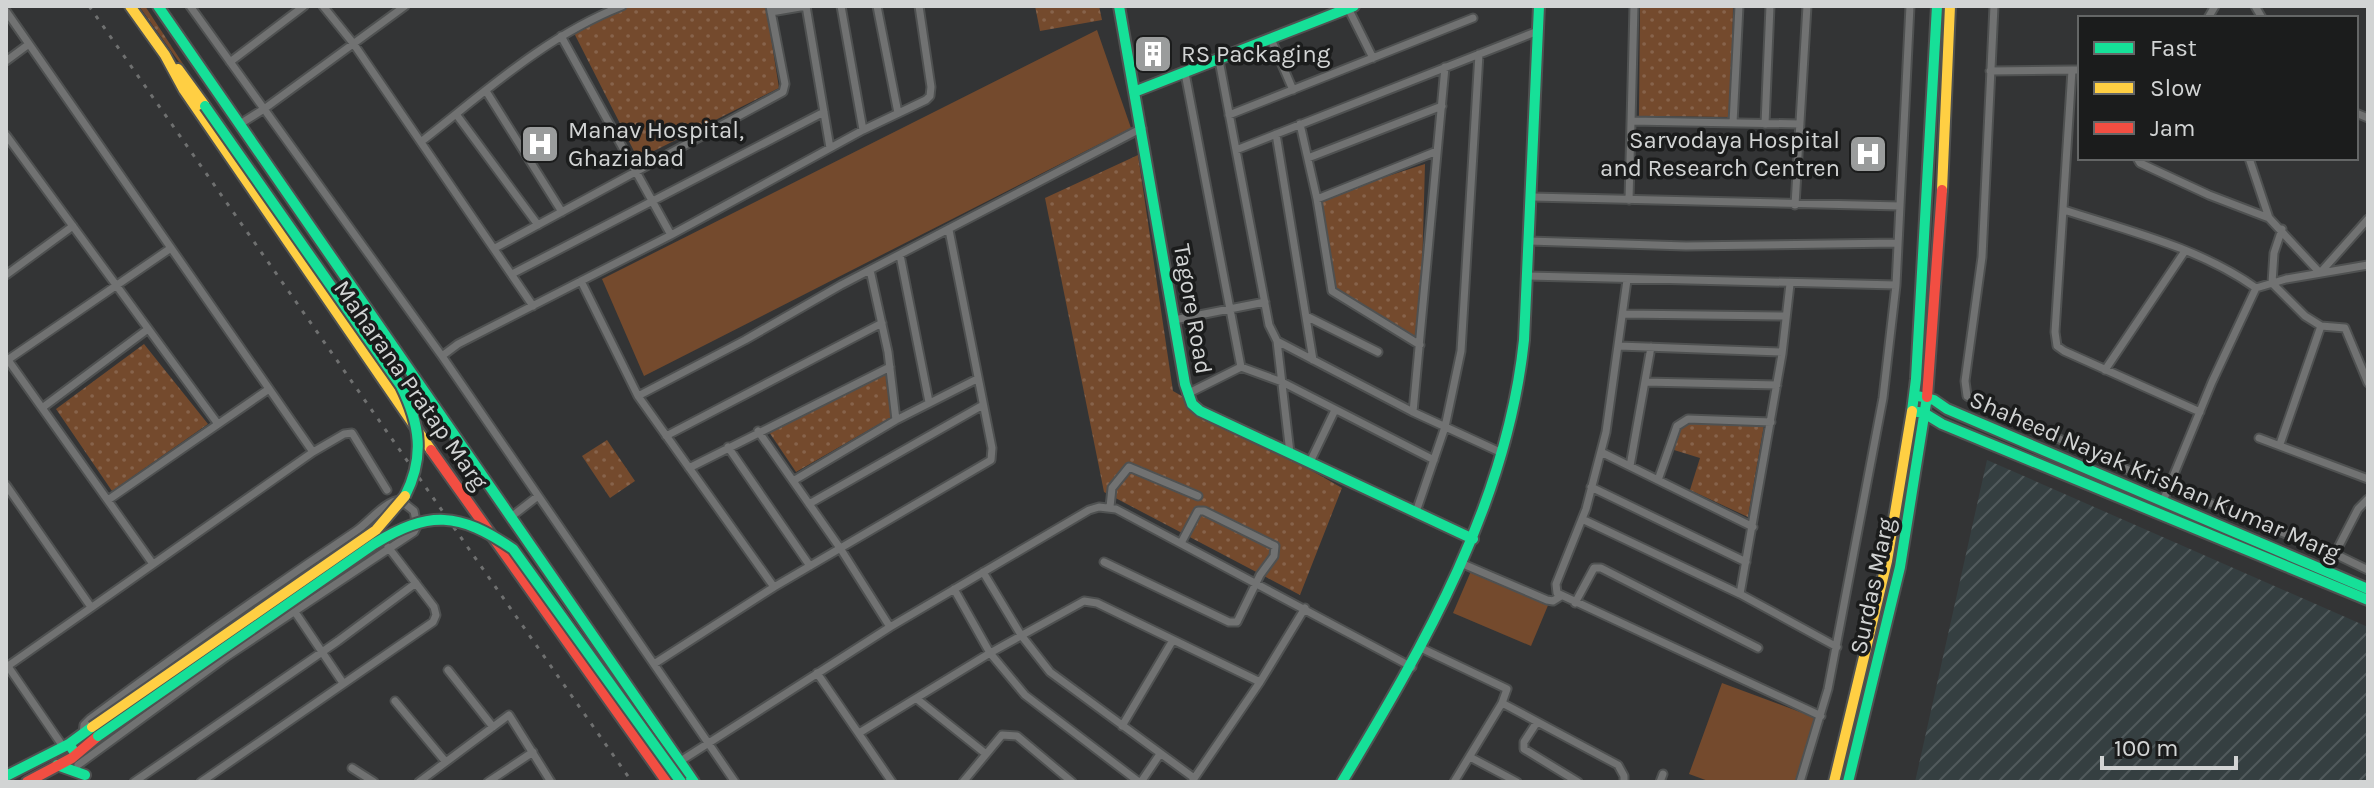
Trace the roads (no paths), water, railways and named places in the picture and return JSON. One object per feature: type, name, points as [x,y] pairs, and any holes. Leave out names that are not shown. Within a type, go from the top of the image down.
[{"type":"main road","name":"Maharana Pratap Marg","points":[[130,6],[228,154],[506,556],[667,782]]},
{"type":"main road","name":"Maharana Pratap Marg","points":[[158,6],[694,782]]},
{"type":"main road","name":"Tagore Road","points":[[1119,6],[1187,394],[1192,404],[1200,411],[1473,539]]},
{"type":"main road","points":[[1342,782],[1412,667],[1463,564],[1502,453],[1523,363],[1539,6]]},
{"type":"main road","name":"Surdas Marg","points":[[1834,782],[1887,561],[1912,411],[1937,6]]},
{"type":"main road","name":"Surdas Marg","points":[[1848,782],[1900,567],[1927,397],[1945,156],[1950,6]]},
{"type":"main road","points":[[1134,92],[1351,7]]},
{"type":"main road","points":[[27,782],[57,765],[91,732],[376,530],[406,497],[420,453],[417,418],[401,386],[205,106],[146,29]]},
{"type":"main road","name":"Shaheed Nayak Krishan Kumar Marg","points":[[1914,395],[1927,397],[1960,414],[2368,589]]},
{"type":"main road","points":[[1912,411],[1924,413],[1942,424],[2368,600]]},
{"type":"main road","points":[[91,732],[379,543],[416,522],[438,520],[471,525],[513,549],[681,782]]},
{"type":"main road","points":[[506,556],[527,540]]},
{"type":"main road","points":[[6,776],[53,754],[71,753]]},
{"type":"main road","points":[[57,765],[88,778]]},
{"type":"street","points":[[190,6],[442,356],[735,782]]},
{"type":"street","points":[[230,62],[304,6]]},
{"type":"street","points":[[323,6],[422,141],[533,306]]},
{"type":"street","points":[[240,124],[405,6]]},
{"type":"street","points":[[422,141],[561,36],[622,6]]},
{"type":"street","points":[[495,248],[783,92],[785,84],[770,9],[806,6],[830,148]]},
{"type":"street","points":[[841,6],[863,130]]},
{"type":"street","points":[[877,6],[898,113]]},
{"type":"street","points":[[442,356],[458,344],[671,235],[863,130],[926,100],[932,92],[919,6]]},
{"type":"street","points":[[1629,200],[1634,6]]},
{"type":"street","points":[[1733,123],[1739,6]]},
{"type":"street","points":[[1765,124],[1770,6]]},
{"type":"street","points":[[1795,205],[1807,6]]},
{"type":"street","points":[[1800,782],[1821,716],[1837,647],[1883,398],[1896,285],[1910,6]]},
{"type":"street","points":[[1960,414],[1967,396],[1965,381],[1982,257],[1994,6]]},
{"type":"street","points":[[1351,7],[1373,58]]},
{"type":"street","points":[[6,11],[313,452]]},
{"type":"street","points":[[1229,115],[1473,18]]},
{"type":"street","points":[[1236,150],[1538,31]]},
{"type":"street","points":[[561,36],[671,235]]},
{"type":"street","points":[[1271,39],[1293,90]]},
{"type":"street","points":[[6,61],[29,44]]},
{"type":"street","points":[[1416,512],[1445,427],[1463,337],[1468,206],[1479,54]]},
{"type":"street","points":[[1219,60],[1269,325],[1277,341],[1290,453]]},
{"type":"street","points":[[1413,412],[1445,67]]},
{"type":"street","points":[[1990,71],[2076,70],[2055,339],[2057,346],[2200,412]]},
{"type":"street","points":[[1185,73],[1241,367]]},
{"type":"street","points":[[486,91],[562,212]]},
{"type":"street","points":[[1308,158],[1442,106]]},
{"type":"street","points":[[512,274],[824,112]]},
{"type":"street","points":[[456,114],[538,225]]},
{"type":"street","points":[[1631,121],[1800,124]]},
{"type":"street","points":[[1300,124],[1317,199],[1332,291],[1420,345]]},
{"type":"street","points":[[638,396],[1142,128]]},
{"type":"street","points":[[1276,134],[1313,360]]},
{"type":"street","points":[[6,135],[218,424]]},
{"type":"street","points":[[1317,199],[1437,151]]},
{"type":"street","points":[[2138,160],[2209,195],[2269,218],[2320,273]]},
{"type":"street","points":[[2250,160],[2269,218]]},
{"type":"street","points":[[1532,197],[1900,206]]},
{"type":"street","points":[[2064,210],[2185,251],[2232,271],[2256,288]]},
{"type":"street","points":[[2320,273],[2368,219]]},
{"type":"street","points":[[6,275],[73,226]]},
{"type":"street","points":[[2282,229],[2274,253],[2272,283],[2305,316],[2321,326],[2345,328],[2368,383]]},
{"type":"street","points":[[654,664],[774,587],[991,460],[992,448],[949,230]]},
{"type":"street","points":[[1529,241],[1686,246],[1897,243]]},
{"type":"street","points":[[153,564],[7,360],[171,248]]},
{"type":"street","points":[[2105,370],[2185,251]]},
{"type":"street","points":[[900,255],[929,402]]},
{"type":"street","points":[[2163,501],[2256,288],[2368,265]]},
{"type":"street","points":[[870,270],[890,367],[896,420]]},
{"type":"street","points":[[1528,276],[1896,285]]},
{"type":"street","points":[[1627,280],[1606,432],[1582,519],[1555,589],[1575,603],[1821,716]]},
{"type":"street","points":[[581,281],[638,396],[774,587]]},
{"type":"street","points":[[1740,594],[1777,385],[1790,284]]},
{"type":"street","points":[[1174,320],[1265,302]]},
{"type":"street","points":[[1623,314],[1786,316]]},
{"type":"street","points":[[1306,316],[1378,352]]},
{"type":"street","points":[[666,436],[882,323]]},
{"type":"street","points":[[2280,444],[2321,326]]},
{"type":"street","points":[[42,408],[148,329]]},
{"type":"street","points":[[1277,341],[1413,412],[1502,453]]},
{"type":"street","points":[[1619,346],[1782,352]]},
{"type":"street","points":[[1630,466],[1651,347]]},
{"type":"street","points":[[689,468],[890,367]]},
{"type":"street","points":[[1187,394],[1241,367],[1282,382],[1434,460]]},
{"type":"street","points":[[793,481],[896,420],[977,379]]},
{"type":"street","points":[[1645,382],[1777,385]]},
{"type":"street","points":[[108,500],[269,389]]},
{"type":"street","points":[[1967,396],[2169,487],[2368,570]]},
{"type":"street","points":[[809,504],[983,405]]},
{"type":"street","points":[[1310,462],[1335,410]]},
{"type":"street","points":[[1658,480],[1677,426],[1682,422],[1688,419],[1771,422]]},
{"type":"street","points":[[758,431],[840,548],[890,627]]},
{"type":"street","points":[[88,778],[7,665],[313,452],[344,434],[352,433],[387,490]]},
{"type":"street","points":[[2259,438],[2368,479]]},
{"type":"street","points":[[728,447],[810,566]]},
{"type":"street","points":[[1601,452],[1753,527]]},
{"type":"street","points":[[1110,507],[1112,488],[1129,467],[1198,496]]},
{"type":"street","points":[[6,485],[91,607]]},
{"type":"street","points":[[1591,487],[1746,562]]},
{"type":"street","points":[[511,517],[538,496]]},
{"type":"street","points":[[2326,571],[2358,509],[2368,499]]},
{"type":"street","points":[[71,753],[226,657],[414,532],[417,526],[414,511],[400,500],[395,500],[368,523],[182,650],[86,722],[83,728],[91,732]]},
{"type":"street","points":[[679,762],[954,589],[1089,510],[1110,507],[1412,667]]},
{"type":"street","points":[[1104,562],[1234,623],[1276,551],[1271,542],[1214,514],[1198,511],[1181,543]]},
{"type":"street","points":[[1582,519],[1740,594],[1837,647]]},
{"type":"street","points":[[201,782],[433,622],[436,615],[434,607],[368,523]]},
{"type":"street","points":[[1463,564],[1547,600],[1553,601],[1561,596]]},
{"type":"street","points":[[1575,603],[1594,568],[1601,568],[1758,648]]},
{"type":"street","points":[[983,572],[1021,635],[1059,681],[1193,780],[1260,682],[1305,608]]},
{"type":"street","points":[[134,782],[323,652],[416,583]]},
{"type":"street","points":[[954,589],[990,653],[1025,695],[1140,782],[1160,754]]},
{"type":"street","points":[[859,733],[1021,635],[1076,604],[1091,601],[1260,682]]},
{"type":"street","points":[[295,612],[343,683]]},
{"type":"street","points":[[1122,726],[1173,640]]},
{"type":"street","points":[[1421,648],[1506,687],[1507,694],[1454,782]]},
{"type":"street","points":[[448,670],[493,727]]},
{"type":"street","points":[[817,673],[892,782]]},
{"type":"street","points":[[917,699],[986,754]]},
{"type":"street","points":[[395,701],[445,761]]},
{"type":"street","points":[[1502,703],[1618,765],[1624,782]]},
{"type":"street","points":[[419,782],[509,715],[550,782]]},
{"type":"street","points":[[1537,722],[1524,742],[1524,749],[1578,782]]},
{"type":"street","points":[[963,782],[1002,735],[1017,736],[1072,782]]},
{"type":"street","points":[[488,782],[533,752]]},
{"type":"street","points":[[1470,757],[1517,782]]},
{"type":"street","points":[[352,768],[374,782]]},
{"type":"railway","points":[[89,6],[632,782]]},
{"type":"place","name":"RS Packaging","points":[[1153,54]]},
{"type":"place","name":"Manav Hospital, Ghaziabad","points":[[540,144]]},
{"type":"place","name":"Sarvodaya Hospital and Research Centren","points":[[1868,154]]}]
